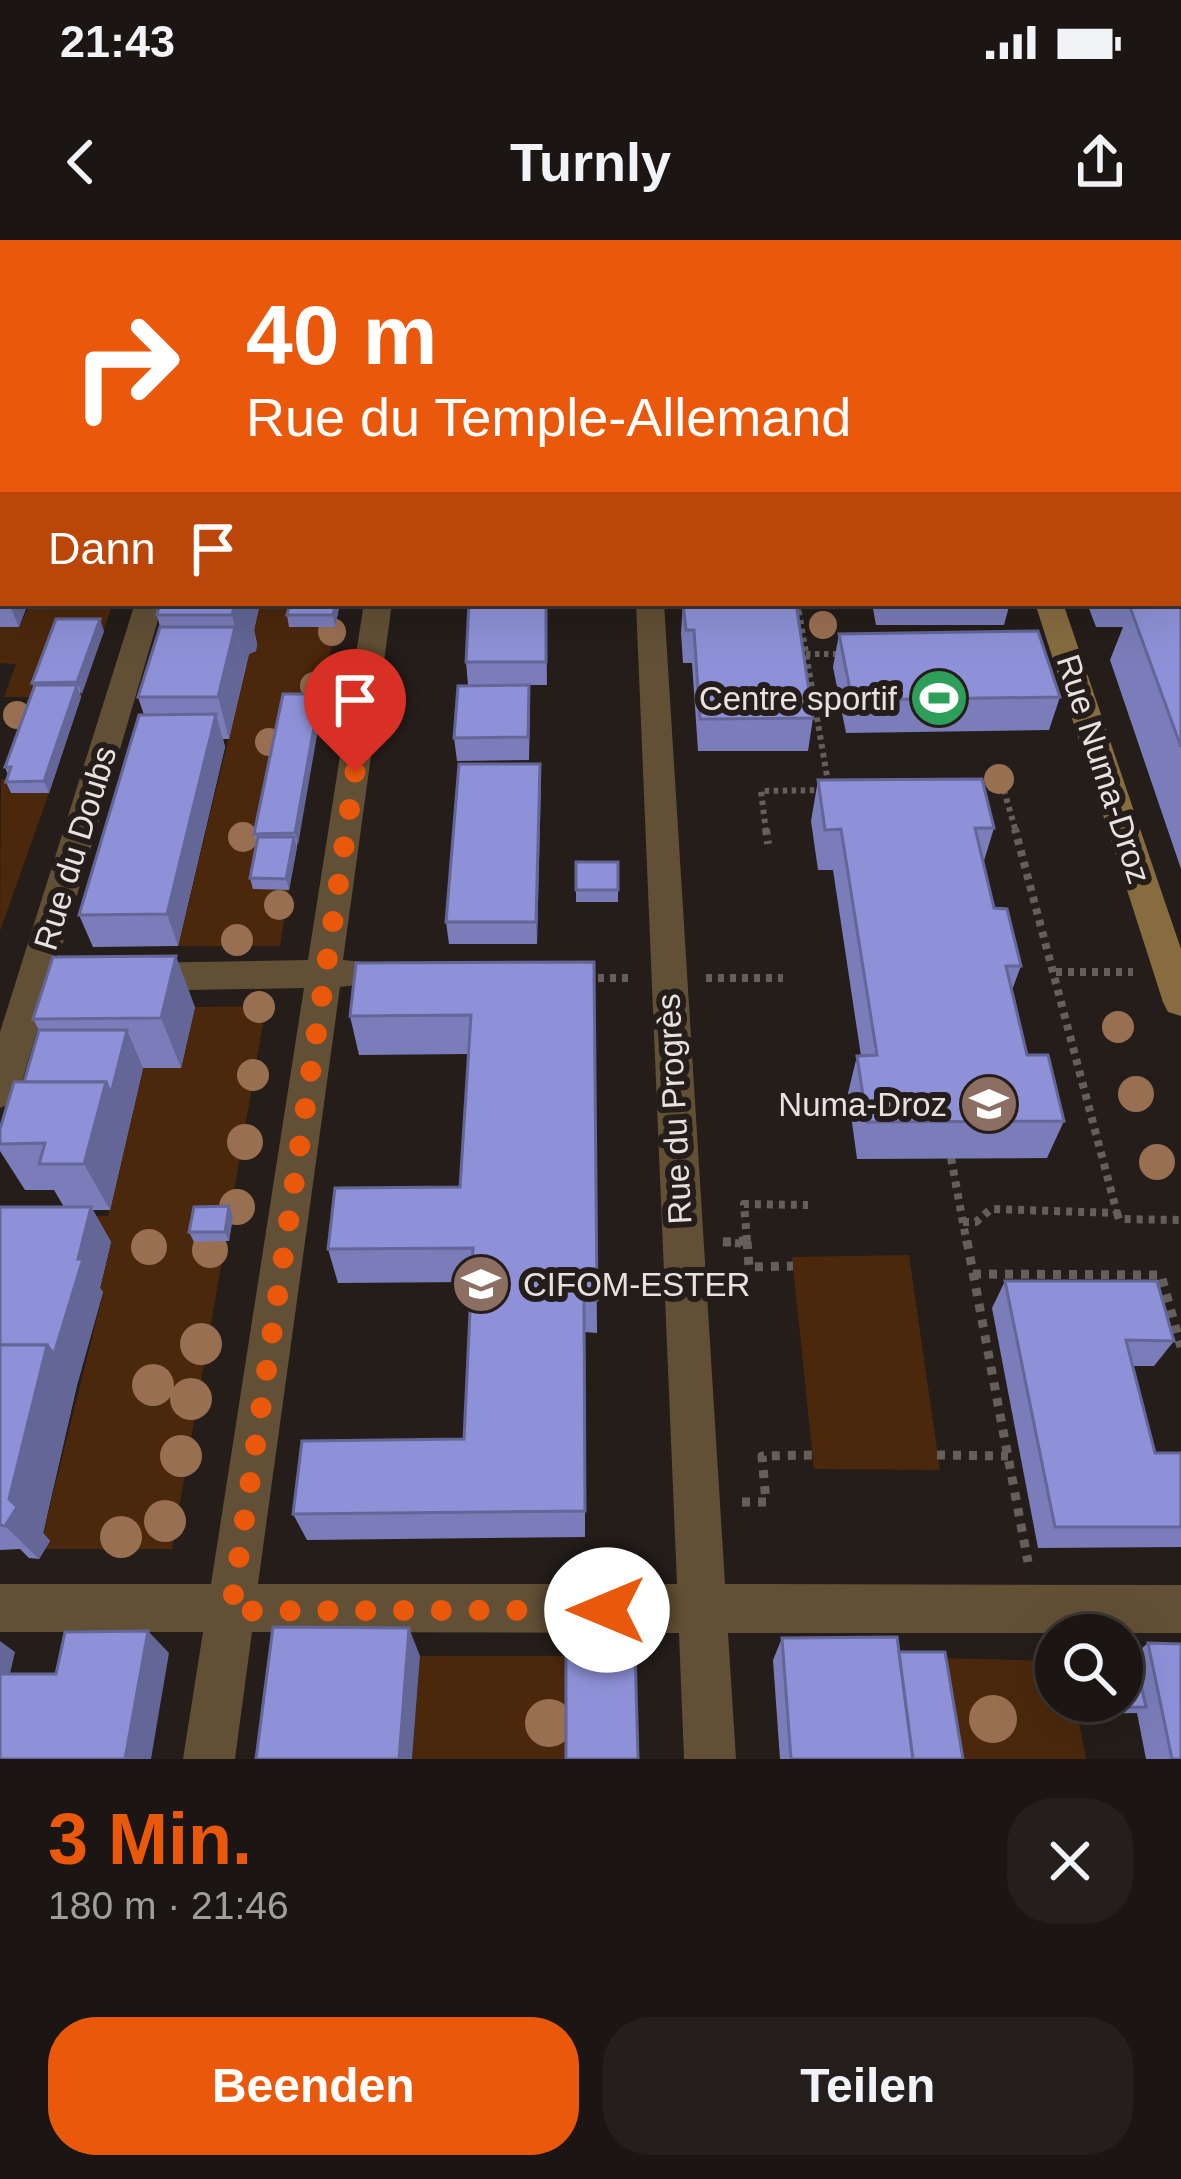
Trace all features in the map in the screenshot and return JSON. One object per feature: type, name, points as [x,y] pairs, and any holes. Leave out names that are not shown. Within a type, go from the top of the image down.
[{"type":"main road","name":"Rue Numa-Droz","points":[[1050,606],[1167,980]]},
{"type":"street","name":"Rue du Doubs","points":[[0,1092],[148,606]]},
{"type":"street","points":[[209,1759],[344,974],[379,606]]},
{"type":"street","name":"Rue du Progrès","points":[[650,606],[710,1759]]},
{"type":"street","points":[[111,977],[344,974]]},
{"type":"street","points":[[0,1608],[1181,1609]]},
{"type":"path","points":[[779,613],[799,612],[830,790]]},
{"type":"path","points":[[806,654],[852,654]]},
{"type":"path","points":[[959,788],[1003,787],[1056,972],[1118,1219],[1181,1220]]},
{"type":"path","points":[[768,844],[761,790],[851,790]]},
{"type":"path","points":[[1056,972],[1167,980]]},
{"type":"path","points":[[951,1158],[1028,1562]]},
{"type":"path","points":[[793,1265],[749,1267],[744,1204],[808,1205]]},
{"type":"path","points":[[963,1222],[976,1222],[991,1209],[1117,1213]]},
{"type":"path","points":[[733,1241],[747,1241]]},
{"type":"path","points":[[973,1274],[1161,1275],[1181,1347]]},
{"type":"path","points":[[1167,1297],[1181,1297]]},
{"type":"path","points":[[742,1502],[766,1502],[762,1456],[813,1455]]},
{"type":"path","points":[[937,1455],[1008,1456]]},
{"type":"shaded area","points":[[30,606],[112,606],[81,697],[4,697],[16,664],[0,663],[0,627],[19,627]]},
{"type":"shaded area","points":[[259,606],[294,606],[290,627],[335,627],[322,706],[258,845],[298,845],[255,889],[289,890],[280,946],[178,946],[249,654],[256,651],[257,644],[251,642]]},
{"type":"shaded area","points":[[1,779],[16,779],[12,793],[49,793],[0,931]]},
{"type":"shaded area","points":[[266,1006],[172,1549],[39,1549],[103,1294],[99,1293],[111,1242],[17,1216],[108,1216],[143,1068],[181,1068],[195,1007]]},
{"type":"shaded area","points":[[909,1255],[940,1470],[814,1469],[792,1257]]},
{"type":"shaded area","points":[[420,1656],[567,1656],[566,1759],[412,1759]]},
{"type":"shaded area","points":[[940,1658],[1035,1660],[1035,1722],[1079,1722],[1086,1759],[957,1759]]},
{"type":"building","points":[[159,606],[234,606],[232,615],[157,615]]},
{"type":"building","points":[[289,606],[335,606],[333,615],[287,615]]},
{"type":"building","points":[[469,606],[546,606],[546,662],[466,662]]},
{"type":"building","points":[[683,606],[796,606],[813,718],[700,719],[694,630],[686,630]]},
{"type":"building","points":[[1130,607],[1181,607],[1181,747]]},
{"type":"building","points":[[56,619],[100,619],[77,682],[32,683]]},
{"type":"building","points":[[160,627],[235,627],[218,697],[138,697]]},
{"type":"building","points":[[1038,631],[1060,697],[852,700],[839,634]]},
{"type":"building","points":[[35,685],[77,685],[44,781],[6,782],[11,767],[5,767]]},
{"type":"building","points":[[529,685],[528,737],[454,738],[458,686]]},
{"type":"building","points":[[283,694],[320,694],[295,833],[254,834]]},
{"type":"building","points":[[216,714],[167,914],[79,915],[139,715]]},
{"type":"building","points":[[459,764],[540,764],[536,922],[446,922]]},
{"type":"building","points":[[982,779],[994,828],[975,828],[994,908],[1007,909],[1021,966],[1006,966],[1027,1055],[1048,1055],[1064,1121],[867,1122],[857,1056],[877,1055],[841,829],[825,830],[818,780]]},
{"type":"building","points":[[258,837],[294,837],[286,879],[250,878]]},
{"type":"building","points":[[576,862],[618,862],[618,890],[576,890]]},
{"type":"building","points":[[176,956],[161,1018],[33,1019],[53,957]]},
{"type":"building","points":[[594,962],[597,1300],[584,1300],[585,1511],[293,1514],[302,1441],[464,1439],[473,1248],[328,1249],[335,1188],[460,1187],[471,1015],[350,1016],[356,963]]},
{"type":"building","points":[[39,1030],[127,1030],[111,1093],[106,1082],[24,1082]]},
{"type":"building","points":[[14,1082],[106,1082],[84,1164],[39,1164],[45,1143],[0,1144]]},
{"type":"building","points":[[229,1206],[225,1232],[189,1232],[194,1207]]},
{"type":"building","points":[[0,1207],[91,1207],[78,1259],[83,1259],[54,1354],[47,1345],[0,1345]]},
{"type":"building","points":[[1005,1281],[1157,1281],[1174,1341],[1126,1340],[1155,1453],[1181,1453],[1181,1527],[1055,1527]]},
{"type":"building","points":[[0,1345],[47,1345],[9,1499],[17,1507],[5,1526],[0,1525]]},
{"type":"building","points":[[273,1627],[409,1628],[399,1759],[256,1759]]},
{"type":"building","points":[[148,1631],[125,1759],[0,1759],[0,1674],[56,1674],[65,1632]]},
{"type":"building","points":[[897,1637],[913,1759],[791,1759],[782,1638]]},
{"type":"building","points":[[1148,1643],[1181,1644],[1181,1759],[1172,1759]]},
{"type":"building","points":[[566,1650],[635,1650],[638,1759],[566,1759]]},
{"type":"building","points":[[899,1652],[945,1652],[963,1759],[913,1759]]},
{"type":"place","name":"Centre sportif","points":[[939,698]]},
{"type":"place","name":"Numa-Droz","points":[[989,1104]]},
{"type":"place","name":"CIFOM-ESTER","points":[[481,1284]]},
{"type":"route","points":[[355,772],[231,1611],[607,1610]]}]
